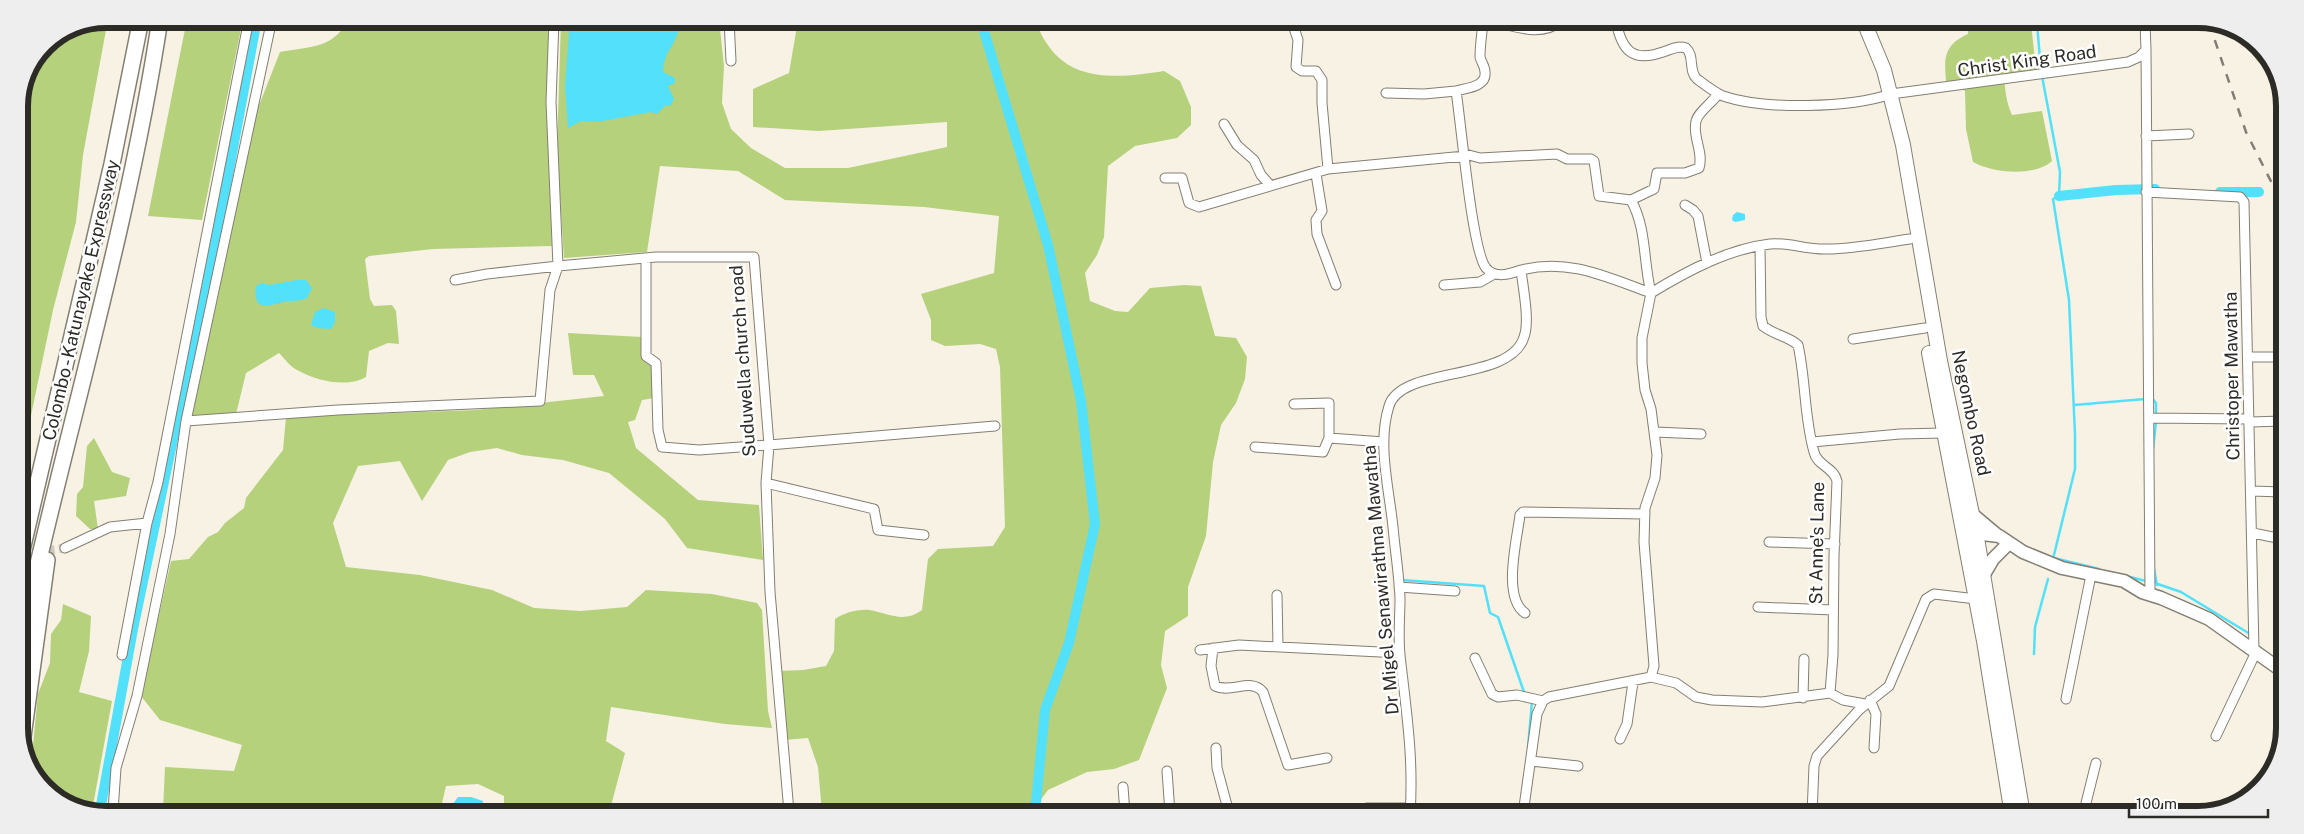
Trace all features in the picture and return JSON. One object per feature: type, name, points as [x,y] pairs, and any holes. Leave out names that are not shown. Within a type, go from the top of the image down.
[{"type":"highway","name":"Colombo - Katunayake Expressway","points":[[28,525],[99,221],[132,71],[139,28]]},
{"type":"highway","name":"Colombo - Katunayake Expressway","points":[[28,609],[128,187],[151,78],[159,28]]},
{"type":"highway","name":"Negombo Road","points":[[1857,28],[1887,96],[1903,145],[1940,362],[1972,514],[1970,535],[1976,599],[2010,806]]},
{"type":"highway","name":"Negombo Road","points":[[1867,28],[1878,53],[1887,96],[1943,433],[1983,576],[2021,806]]},
{"type":"highway","points":[[28,700],[58,482]]},
{"type":"main road","points":[[1972,514],[2003,540],[2023,552],[2062,568],[2124,581],[2142,592],[2208,619],[2276,666]]},
{"type":"main road","points":[[1970,535],[2003,540]]},
{"type":"main road","points":[[1983,576],[2003,540]]},
{"type":"street","points":[[122,655],[247,28]]},
{"type":"street","points":[[112,806],[116,768],[137,696],[170,534],[186,421],[270,28]]},
{"type":"street","points":[[186,421],[338,410],[540,400],[550,290],[558,266],[551,102],[554,28]]},
{"type":"street","points":[[729,28],[731,61]]},
{"type":"street","points":[[1294,28],[1298,40],[1296,67],[1302,71],[1316,71],[1322,80],[1322,103],[1328,169]]},
{"type":"street","points":[[1386,93],[1424,94],[1456,91],[1477,86],[1483,80],[1485,70],[1481,62],[1480,51],[1482,28]]},
{"type":"street","points":[[1526,28],[1538,30],[1550,28]]},
{"type":"street","points":[[1165,178],[1182,178],[1189,204],[1199,207],[1328,169],[1465,155],[1480,158],[1557,154],[1567,160],[1594,161],[1599,196],[1632,200],[1654,189],[1657,174],[1685,173],[1699,168],[1702,159],[1696,119],[1718,94],[1696,78],[1691,68],[1690,54],[1686,48],[1676,47],[1652,55],[1636,55],[1623,47],[1618,28]]},
{"type":"street","points":[[2145,28],[2150,594]]},
{"type":"street","name":"Christ King Road","points":[[1718,94],[1760,104],[1863,102],[1887,96],[2128,62],[2139,57],[2146,50]]},
{"type":"street","points":[[1456,91],[1479,252],[1485,268],[1494,274]]},
{"type":"street","points":[[1224,124],[1237,145],[1254,160],[1261,175],[1270,185]]},
{"type":"street","points":[[2146,136],[2189,134]]},
{"type":"street","points":[[1316,174],[1322,211],[1316,220],[1317,234],[1336,285]]},
{"type":"street","name":"Christoper Mawatha","points":[[2146,192],[2240,197],[2244,202],[2255,651]]},
{"type":"street","points":[[1632,200],[1642,225],[1646,273],[1651,293],[1642,338],[1645,390],[1655,432],[1657,455],[1655,478],[1645,514],[1644,542],[1654,648],[1654,666],[1650,677]]},
{"type":"street","points":[[1686,205],[1698,216],[1707,263]]},
{"type":"street","points":[[1444,285],[1480,282],[1494,274],[1511,273],[1549,264],[1571,266],[1651,293],[1707,263],[1760,246],[1783,244],[1807,249],[1827,249],[1910,240]]},
{"type":"street","name":"St Anne's Lane","points":[[1760,246],[1761,317],[1763,326],[1770,332],[1792,340],[1798,345],[1806,420],[1814,454],[1818,461],[1833,472],[1837,481],[1830,693]]},
{"type":"street","name":"Suduwella church road","points":[[455,280],[487,274],[646,258],[754,257],[769,445],[766,484],[770,592],[788,806]]},
{"type":"street","points":[[646,258],[646,356],[656,363],[658,430],[662,448],[699,450],[995,426]]},
{"type":"street","name":"Dr Migel Senawirathna Mawatha","points":[[1410,806],[1413,774],[1411,740],[1400,653],[1399,587],[1384,442],[1388,407],[1393,396],[1411,385],[1504,359],[1522,344],[1526,326],[1521,270]]},
{"type":"street","points":[[1853,339],[1925,328]]},
{"type":"street","points":[[2248,358],[2276,357]]},
{"type":"street","points":[[1255,447],[1323,452],[1328,438],[1329,403],[1294,404]]},
{"type":"street","points":[[2149,418],[2276,421]]},
{"type":"street","points":[[1655,432],[1701,434]]},
{"type":"street","points":[[1812,442],[1900,434],[1943,433]]},
{"type":"street","points":[[1328,438],[1384,442]]},
{"type":"street","points":[[766,484],[874,509],[878,530],[924,535]]},
{"type":"street","points":[[2252,491],[2276,492]]},
{"type":"street","points":[[1525,613],[1514,600],[1512,583],[1520,515],[1523,512],[1645,514]]},
{"type":"street","points":[[65,548],[110,527],[148,523]]},
{"type":"street","points":[[2253,533],[2276,538]]},
{"type":"street","points":[[1769,542],[1835,544]]},
{"type":"street","points":[[2066,699],[2091,575]]},
{"type":"street","points":[[1399,587],[1456,591]]},
{"type":"street","points":[[1812,806],[1814,766],[1817,756],[1868,702],[1889,686],[1912,627],[1926,599],[1934,594],[1976,599]]},
{"type":"street","points":[[1277,595],[1278,647]]},
{"type":"street","points":[[1758,607],[1833,610]]},
{"type":"street","points":[[1200,650],[1239,645],[1400,653]]},
{"type":"street","points":[[1213,648],[1212,672],[1215,686],[1221,689],[1253,685],[1259,687],[1263,692],[1288,765],[1327,758]]},
{"type":"street","points":[[2216,736],[2255,651]]},
{"type":"street","points":[[1475,658],[1492,694],[1498,697],[1517,695],[1543,701]]},
{"type":"street","points":[[1803,698],[1804,659]]},
{"type":"street","points":[[1524,806],[1537,714],[1543,701],[1549,697],[1650,677],[1676,683],[1696,697],[1712,700],[1762,702],[1830,693],[1843,700],[1868,702]]},
{"type":"street","points":[[1620,739],[1627,724],[1632,682]]},
{"type":"street","points":[[1868,702],[1876,714],[1874,748]]},
{"type":"street","points":[[1216,748],[1218,768],[1227,806]]},
{"type":"street","points":[[1531,761],[1578,766]]},
{"type":"street","points":[[2085,806],[2096,763]]},
{"type":"street","points":[[1167,772],[1169,806]]},
{"type":"street","points":[[1124,787],[1125,806]]},
{"type":"green space","points":[[106,28],[83,155],[76,222],[53,310],[28,430],[29,90],[33,76],[50,50],[76,33],[90,29]]},
{"type":"green space","points":[[185,28],[241,28],[202,220],[148,216]]},
{"type":"green space","points":[[343,28],[550,28],[547,103],[552,246],[433,249],[369,256],[365,259],[370,299],[374,306],[392,305],[396,311],[399,344],[388,343],[369,351],[366,377],[342,383],[315,378],[296,370],[279,353],[246,373],[236,414],[192,415],[256,113],[280,52],[318,45],[334,38]]},
{"type":"green space","points":[[561,28],[720,28],[724,66],[722,103],[731,129],[751,148],[785,168],[848,168],[947,147],[947,122],[819,131],[753,127],[753,89],[789,73],[797,28],[1039,28],[1050,48],[1061,60],[1074,68],[1088,73],[1118,76],[1164,71],[1180,81],[1191,107],[1191,125],[1177,138],[1135,146],[1108,166],[1104,237],[1097,255],[1085,273],[1090,301],[1115,311],[1128,312],[1150,288],[1184,285],[1201,286],[1215,336],[1236,338],[1247,357],[1245,379],[1236,403],[1221,425],[1213,462],[1206,536],[1188,587],[1188,616],[1165,631],[1161,665],[1167,688],[1139,760],[1114,769],[1087,772],[1048,790],[1036,806],[821,806],[818,767],[808,738],[784,740],[778,671],[803,670],[826,666],[834,651],[835,619],[842,615],[855,611],[869,610],[902,617],[922,610],[928,559],[938,549],[993,546],[1005,527],[1000,367],[996,349],[980,344],[945,346],[931,340],[931,320],[921,294],[994,273],[999,216],[924,207],[785,200],[738,171],[660,166],[647,252],[564,258],[557,149]]},
{"type":"green space","points":[[1969,28],[2032,28],[2036,70],[2004,75],[2007,100],[2012,115],[2042,111],[2052,161],[2045,166],[2013,172],[1991,169],[1973,162],[1966,129],[1965,91],[1946,81],[1945,73],[1946,58],[1950,47],[1968,34]]},
{"type":"green space","points":[[2248,46],[2264,63],[2257,61]]},
{"type":"green space","points":[[568,333],[642,337],[641,359],[652,365],[654,398],[642,400],[635,420],[628,422],[636,448],[698,500],[759,505],[763,560],[687,548],[665,519],[609,473],[563,460],[522,455],[497,448],[470,452],[448,460],[422,501],[400,461],[358,466],[333,523],[346,567],[420,575],[492,590],[534,608],[581,611],[627,607],[646,590],[712,594],[757,603],[762,610],[768,711],[772,728],[725,724],[611,707],[606,741],[625,753],[612,806],[504,806],[504,796],[478,784],[446,786],[441,806],[163,806],[165,767],[234,771],[242,745],[160,720],[141,696],[171,561],[189,559],[208,537],[218,532],[225,523],[244,508],[246,498],[283,450],[286,417],[476,410],[604,396],[594,375],[573,375]]},
{"type":"green space","points":[[94,438],[112,472],[130,478],[126,496],[94,501],[98,529],[90,529],[76,516],[77,494],[83,487],[87,446]]},
{"type":"green space","points":[[63,604],[91,616],[89,651],[79,692],[112,701],[93,805],[66,796],[50,784],[38,768],[32,755],[38,694],[50,663],[51,634],[61,620]]},
{"type":"water","points":[[569,28],[664,28],[666,31],[671,28],[679,29],[665,59],[663,72],[675,78],[675,83],[668,86],[674,99],[670,106],[666,105],[657,114],[651,112],[597,122],[581,121],[568,128],[565,86]]},
{"type":"water","points":[[1737,212],[1745,214],[1745,220],[1735,222],[1732,220],[1733,215]]},
{"type":"water","points":[[306,280],[312,288],[307,298],[264,306],[257,301],[256,286],[262,283],[269,285]]},
{"type":"water","points":[[324,308],[335,312],[335,322],[331,329],[317,328],[311,325],[315,312]]},
{"type":"water","points":[[458,797],[471,797],[483,801],[482,806],[453,806]]},
{"type":"waterway","points":[[101,806],[133,629],[223,202],[255,28]]},
{"type":"waterway","points":[[984,28],[1048,245],[1081,401],[1095,524],[1069,643],[1045,710],[1036,806]]},
{"type":"waterway","points":[[2037,28],[2041,71]]},
{"type":"waterway","points":[[2042,76],[2060,172],[2059,196],[2053,199],[2069,300],[2075,435],[2075,469],[2053,559]]},
{"type":"waterway","points":[[2059,196],[2116,190],[2155,189]]},
{"type":"waterway","points":[[2220,192],[2259,192]]},
{"type":"waterway","points":[[2152,398],[2156,403],[2156,414]]},
{"type":"waterway","points":[[2074,405],[2145,399]]},
{"type":"waterway","points":[[2153,449],[2156,422]]},
{"type":"waterway","points":[[2054,558],[2099,569]]},
{"type":"waterway","points":[[2154,569],[2157,585]]},
{"type":"waterway","points":[[2126,576],[2146,581]]},
{"type":"waterway","points":[[2034,654],[2035,627],[2048,579]]},
{"type":"waterway","points":[[1401,580],[1484,586],[1490,613],[1498,617],[1525,695]]},
{"type":"waterway","points":[[2152,582],[2181,592],[2250,634]]},
{"type":"waterway","points":[[1528,748],[1532,701]]},
{"type":"tunnel","points":[[28,554],[65,548]]},
{"type":"railway","points":[[2211,29],[2246,132],[2276,191]]}]
